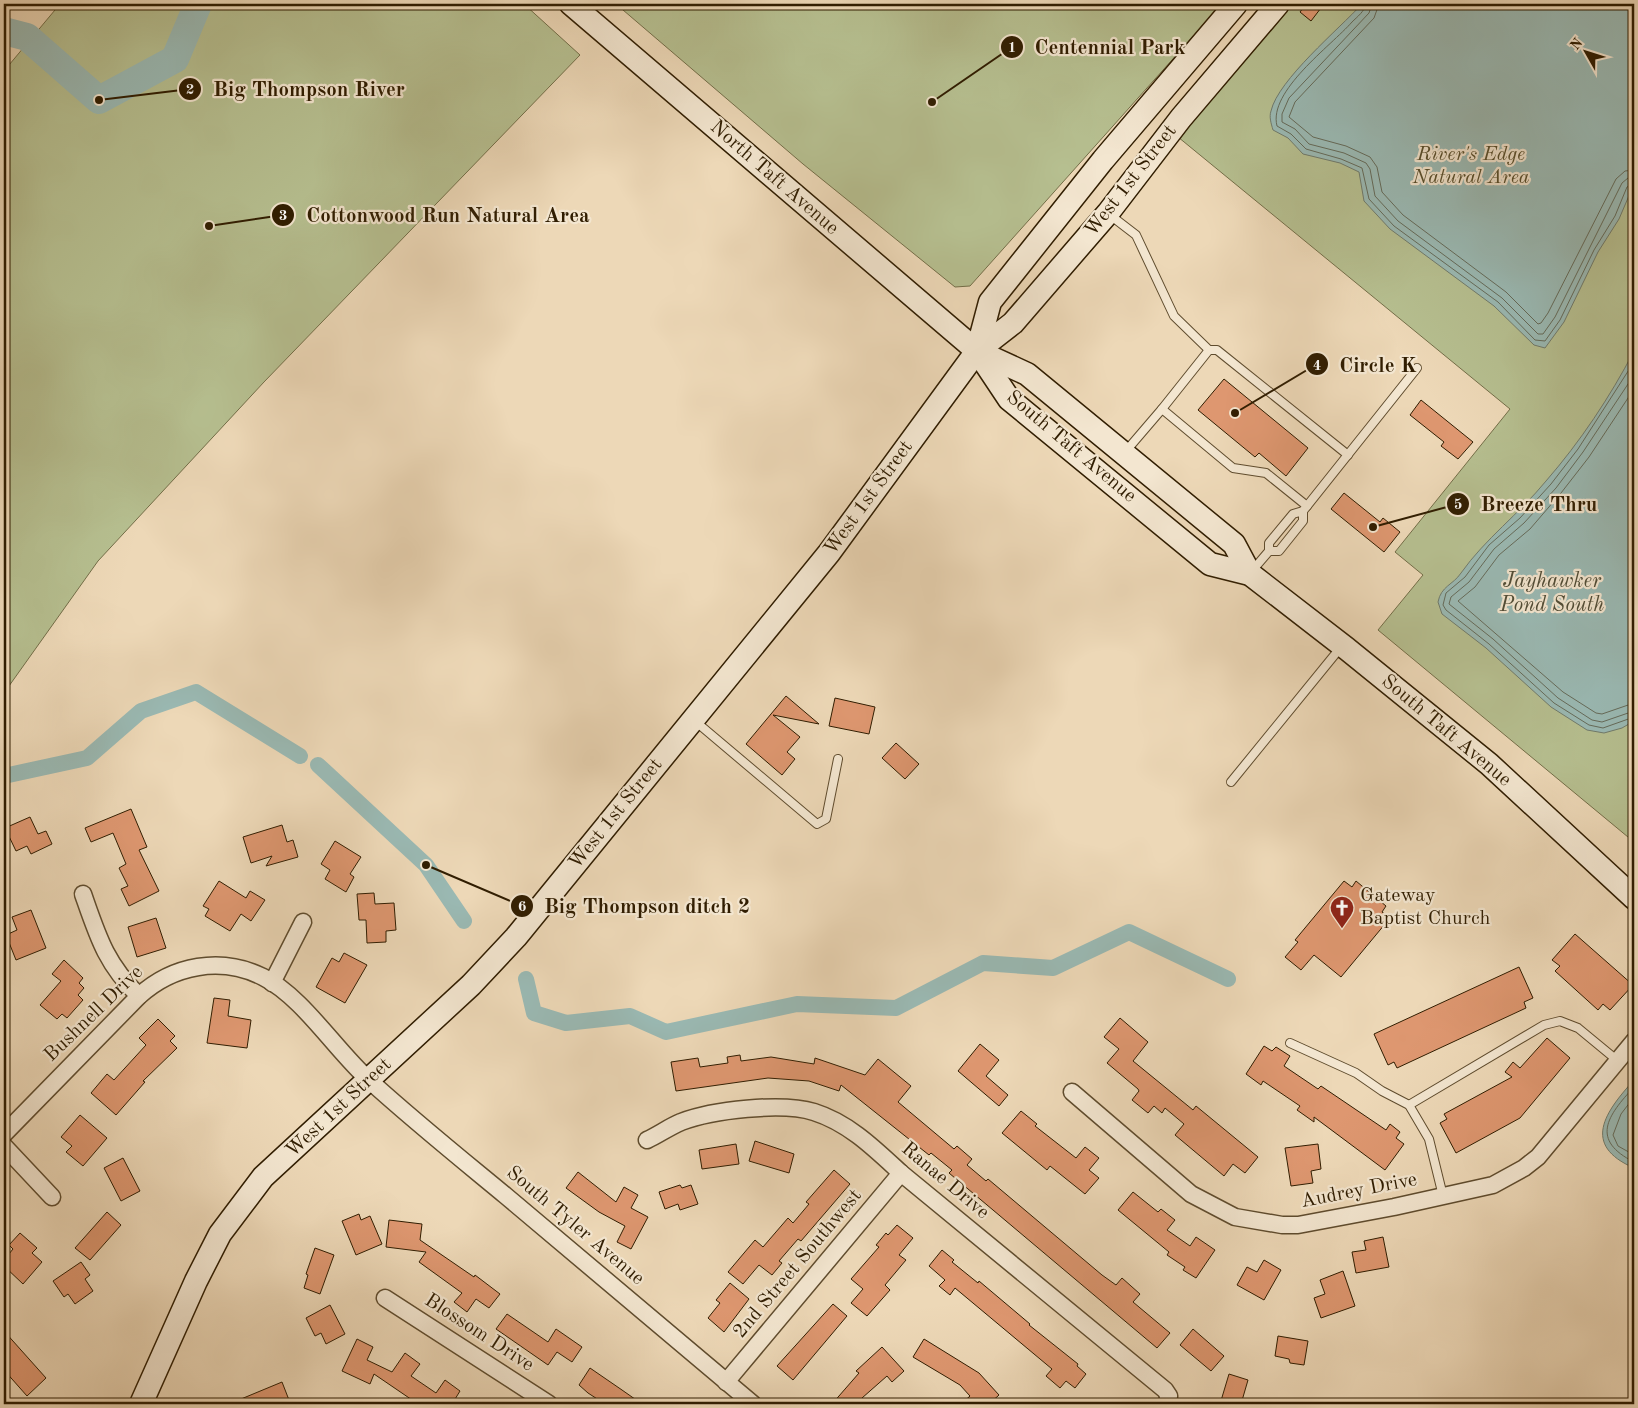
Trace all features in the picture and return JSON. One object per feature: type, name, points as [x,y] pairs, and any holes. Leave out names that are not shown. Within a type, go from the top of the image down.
[{"type":"main road","name":"North Taft Avenue","points":[[572,4],[977,351]]},
{"type":"main road","name":"West 1st Street","points":[[977,351],[990,302],[1103,160],[1236,4]]},
{"type":"main road","name":"West 1st Street","points":[[141,1404],[196,1281],[220,1234],[263,1177],[471,985],[516,937],[829,553],[977,351],[1013,323],[1108,213],[1181,118],[1278,4]]},
{"type":"main road","name":"South Taft Avenue","points":[[977,351],[1027,374],[1234,544],[1250,574],[1489,764],[1634,898]]},
{"type":"main road","name":"South Taft Avenue","points":[[977,351],[1009,399],[1210,564],[1250,574]]},
{"type":"street","points":[[83,894],[98,937],[110,963],[140,996]]},
{"type":"street","points":[[272,983],[303,922]]},
{"type":"street","name":"Bushnell Drive","points":[[4,1134],[140,996],[163,977],[203,966],[230,966],[262,977],[272,983],[294,1000],[369,1081]]},
{"type":"street","name":"Audrey Drive","points":[[1072,1092],[1191,1194],[1235,1217],[1266,1223],[1298,1225],[1493,1185],[1524,1168],[1538,1157],[1634,1041]]},
{"type":"street","name":"South Tyler Avenue","points":[[369,1081],[752,1404]]},
{"type":"street","name":"Ranae Drive","points":[[647,1140],[681,1122],[732,1111],[797,1108],[814,1112],[843,1126],[861,1137],[901,1173],[1165,1390],[1169,1396],[1166,1404]]},
{"type":"street","points":[[4,1146],[52,1198]]},
{"type":"street","name":"2nd Street Southwest","points":[[726,1382],[901,1173]]},
{"type":"street","name":"Blossom Drive","points":[[385,1298],[549,1404]]},
{"type":"lane","points":[[1108,213],[1136,235],[1174,316],[1209,350],[1217,350],[1348,455]]},
{"type":"lane","points":[[1124,453],[1162,410],[1209,350]]},
{"type":"lane","points":[[1269,551],[1278,551],[1303,520],[1305,509],[1417,368]]},
{"type":"lane","points":[[1162,410],[1233,468],[1266,473],[1305,509]]},
{"type":"lane","points":[[1250,574],[1269,551],[1269,543],[1287,521],[1293,514],[1305,509]]},
{"type":"lane","points":[[1230,782],[1342,646]]},
{"type":"lane","points":[[693,719],[817,824],[826,819],[838,759]]},
{"type":"lane","points":[[1409,1105],[1544,1025],[1560,1021],[1578,1028],[1618,1060]]},
{"type":"lane","points":[[1290,1043],[1356,1073],[1382,1091],[1409,1105],[1428,1139],[1444,1196]]},
{"type":"green space","points":[[60,4],[524,4],[580,55],[264,382],[98,561],[4,693],[4,71]]},
{"type":"green space","points":[[616,4],[1222,4],[970,286],[955,287],[803,164]]},
{"type":"green space","name":"River's Edge Natural Area","points":[[1291,4],[1634,4],[1634,842],[1378,630],[1423,575],[1395,552],[1510,409],[1178,137]]},
{"type":"water","points":[[1362,4],[1634,4],[1634,184],[1619,219],[1598,252],[1564,322],[1545,348],[1534,345],[1494,306],[1390,229],[1364,201],[1359,172],[1340,163],[1303,154],[1288,138],[1273,130],[1270,118],[1271,111],[1285,85],[1310,55]]},
{"type":"water","name":"Jayhawker Pond South","points":[[1634,351],[1634,721],[1622,728],[1604,733],[1587,730],[1551,707],[1486,648],[1442,614],[1438,602],[1444,589],[1458,577],[1481,549],[1536,493],[1571,451],[1605,402]]},
{"type":"water","points":[[1634,1080],[1634,1168],[1618,1159],[1608,1149],[1603,1138],[1603,1127],[1614,1104]]},
{"type":"building","points":[[1306,4],[1324,4],[1311,21],[1300,12]]},
{"type":"building","points":[[1224,379],[1308,448],[1286,476],[1259,453],[1255,457],[1198,410]]},
{"type":"building","points":[[1421,400],[1473,442],[1458,459],[1441,446],[1444,442],[1410,415]]},
{"type":"building","points":[[1344,493],[1380,522],[1383,518],[1400,532],[1384,552],[1331,509]]},
{"type":"building","points":[[786,696],[819,724],[773,715],[800,737],[787,752],[795,759],[782,775],[746,744]]},
{"type":"building","points":[[835,698],[875,707],[869,734],[829,726]]},
{"type":"building","points":[[896,743],[919,764],[905,779],[882,758]]},
{"type":"building","points":[[131,809],[147,847],[139,850],[159,891],[129,906],[121,889],[128,886],[119,868],[126,864],[113,833],[91,842],[85,828]]},
{"type":"building","points":[[30,817],[38,834],[46,831],[52,844],[31,854],[27,846],[16,851],[5,828]]},
{"type":"building","points":[[282,825],[287,842],[293,840],[298,857],[266,866],[272,856],[251,863],[243,837]]},
{"type":"building","points":[[335,841],[361,857],[350,874],[354,877],[346,892],[325,879],[330,870],[321,864]]},
{"type":"building","points":[[219,881],[246,898],[250,891],[265,900],[251,921],[241,914],[230,931],[205,916],[209,909],[203,906]]},
{"type":"building","name":"Gateway Baptist Church","points":[[1344,881],[1352,887],[1356,881],[1386,906],[1382,912],[1390,918],[1341,977],[1314,955],[1301,970],[1285,957],[1298,942],[1295,940]]},
{"type":"building","points":[[374,893],[375,904],[394,903],[396,930],[386,931],[386,942],[367,943],[366,920],[359,920],[357,894]]},
{"type":"building","points":[[31,910],[46,948],[16,960],[6,935],[17,930],[12,917]]},
{"type":"building","points":[[156,918],[166,948],[137,957],[128,927]]},
{"type":"building","points":[[1575,934],[1633,985],[1610,1010],[1603,1004],[1598,1010],[1555,971],[1560,966],[1552,960]]},
{"type":"building","points":[[344,953],[367,965],[345,1003],[316,987],[332,958],[339,962]]},
{"type":"building","points":[[64,960],[83,978],[79,983],[84,988],[78,995],[83,1000],[67,1018],[62,1014],[57,1019],[40,1005],[61,981],[52,974]]},
{"type":"building","points":[[1519,967],[1533,998],[1524,1002],[1526,1008],[1397,1068],[1394,1062],[1388,1065],[1374,1034]]},
{"type":"building","points":[[214,998],[230,1000],[228,1016],[251,1020],[247,1048],[207,1043]]},
{"type":"building","points":[[1120,1018],[1148,1042],[1133,1061],[1193,1110],[1196,1106],[1258,1157],[1245,1173],[1233,1164],[1224,1176],[1175,1135],[1184,1124],[1165,1108],[1162,1113],[1154,1106],[1148,1113],[1132,1100],[1139,1091],[1138,1089],[1107,1063],[1119,1049],[1104,1037]]},
{"type":"building","points":[[158,1019],[175,1036],[170,1041],[177,1048],[143,1081],[145,1082],[116,1115],[91,1093],[107,1074],[114,1080],[146,1045],[139,1038]]},
{"type":"building","points":[[1547,1038],[1570,1058],[1520,1118],[1456,1153],[1440,1123],[1447,1119],[1444,1114],[1512,1077],[1505,1072],[1513,1062],[1520,1068]]},
{"type":"building","points":[[980,1044],[999,1060],[986,1076],[1008,1095],[999,1106],[958,1071]]},
{"type":"building","points":[[1264,1046],[1272,1051],[1276,1047],[1290,1056],[1284,1066],[1318,1089],[1321,1086],[1386,1130],[1390,1124],[1400,1132],[1396,1138],[1404,1144],[1385,1170],[1314,1117],[1314,1122],[1297,1110],[1300,1106],[1263,1081],[1261,1085],[1246,1074]]},
{"type":"building","points":[[740,1055],[741,1061],[771,1057],[814,1064],[815,1058],[865,1075],[878,1059],[911,1086],[898,1102],[954,1149],[957,1146],[972,1159],[967,1165],[986,1181],[988,1179],[1102,1275],[1116,1285],[1122,1278],[1140,1294],[1133,1302],[1170,1333],[1157,1348],[949,1173],[952,1170],[931,1153],[929,1155],[841,1085],[839,1091],[809,1081],[768,1078],[676,1091],[671,1062],[698,1058],[700,1067],[728,1063],[727,1057]]},
{"type":"building","points":[[1021,1111],[1037,1124],[1035,1126],[1076,1158],[1085,1147],[1099,1158],[1089,1170],[1099,1178],[1085,1194],[1050,1166],[1047,1170],[1002,1133]]},
{"type":"building","points":[[80,1115],[107,1138],[83,1166],[66,1152],[72,1146],[61,1137]]},
{"type":"building","points":[[755,1141],[794,1154],[789,1173],[749,1161]]},
{"type":"building","points":[[736,1144],[739,1164],[702,1169],[699,1150]]},
{"type":"building","points":[[1318,1144],[1321,1169],[1311,1171],[1313,1183],[1291,1186],[1285,1148]]},
{"type":"building","points":[[123,1158],[140,1191],[121,1201],[104,1168]]},
{"type":"building","points":[[834,1170],[850,1184],[801,1241],[798,1239],[779,1261],[782,1263],[772,1275],[759,1265],[743,1284],[728,1272],[755,1240],[763,1247],[788,1218],[793,1223],[809,1204],[806,1202]]},
{"type":"building","points":[[578,1172],[616,1202],[624,1187],[638,1195],[631,1208],[648,1217],[631,1249],[617,1242],[625,1226],[599,1212],[566,1188]]},
{"type":"building","points":[[680,1185],[682,1188],[691,1185],[698,1204],[680,1210],[678,1204],[665,1209],[659,1192]]},
{"type":"building","points":[[1133,1192],[1158,1212],[1161,1209],[1175,1220],[1167,1230],[1190,1246],[1196,1237],[1215,1250],[1196,1278],[1183,1270],[1185,1267],[1167,1255],[1169,1252],[1118,1210]]},
{"type":"building","points":[[107,1212],[121,1225],[90,1260],[75,1248]]},
{"type":"building","points":[[359,1214],[361,1220],[370,1216],[382,1244],[356,1255],[342,1221]]},
{"type":"building","points":[[389,1220],[422,1224],[420,1240],[474,1277],[475,1275],[500,1294],[489,1308],[476,1299],[467,1312],[454,1302],[462,1293],[419,1262],[426,1252],[386,1247]]},
{"type":"building","points":[[897,1225],[913,1238],[899,1255],[906,1260],[885,1285],[890,1290],[867,1316],[851,1303],[863,1289],[851,1279],[879,1247],[876,1245],[886,1233],[888,1235]]},
{"type":"building","points":[[20,1233],[37,1248],[32,1253],[42,1262],[23,1284],[4,1266],[4,1260],[13,1249],[9,1245]]},
{"type":"building","points":[[1383,1237],[1389,1267],[1356,1273],[1352,1252],[1366,1250],[1364,1241]]},
{"type":"building","points":[[315,1248],[334,1255],[320,1294],[304,1288],[308,1275],[306,1274]]},
{"type":"building","points":[[942,1250],[954,1260],[952,1262],[978,1283],[979,1281],[1029,1325],[1078,1364],[1077,1366],[1086,1374],[1075,1388],[1066,1381],[1060,1388],[1046,1376],[1052,1369],[955,1288],[950,1295],[939,1286],[945,1280],[929,1266]]},
{"type":"building","points":[[1264,1260],[1281,1270],[1264,1300],[1237,1285],[1247,1267],[1257,1272]]},
{"type":"building","points":[[81,1262],[90,1275],[85,1279],[93,1291],[75,1304],[68,1294],[64,1297],[53,1281]]},
{"type":"building","points":[[1343,1271],[1355,1306],[1321,1318],[1314,1298],[1325,1294],[1320,1280]]},
{"type":"building","points":[[730,1283],[749,1299],[724,1332],[708,1318],[720,1303],[716,1300]]},
{"type":"building","points":[[833,1304],[847,1316],[793,1380],[777,1366]]},
{"type":"building","points":[[330,1305],[345,1334],[326,1344],[321,1333],[315,1336],[306,1318]]},
{"type":"building","points":[[507,1314],[548,1342],[556,1329],[582,1347],[572,1362],[557,1352],[548,1365],[496,1329]]},
{"type":"building","points":[[1193,1329],[1224,1356],[1211,1371],[1180,1345]]},
{"type":"building","points":[[4,1331],[46,1378],[27,1396],[4,1370]]},
{"type":"building","points":[[1278,1336],[1308,1341],[1304,1365],[1290,1363],[1289,1359],[1275,1356]]},
{"type":"building","points":[[357,1339],[373,1347],[367,1360],[392,1372],[405,1353],[420,1364],[411,1376],[436,1393],[445,1380],[460,1391],[452,1404],[418,1404],[374,1374],[370,1384],[342,1371]]},
{"type":"building","points":[[924,1339],[979,1373],[999,1395],[989,1404],[961,1404],[970,1396],[960,1385],[913,1357]]},
{"type":"building","points":[[882,1347],[904,1371],[892,1382],[887,1376],[862,1398],[870,1404],[832,1404],[859,1373],[856,1371]]},
{"type":"building","points":[[590,1368],[642,1404],[605,1404],[588,1393],[579,1385]]},
{"type":"building","points":[[1229,1374],[1248,1380],[1241,1404],[1220,1404]]},
{"type":"building","points":[[282,1382],[289,1400],[280,1404],[229,1404]]},
{"type":"waterway","points":[[4,31],[27,37],[99,100],[175,59],[198,4]]},
{"type":"waterway","points":[[4,776],[87,758],[141,711],[196,692],[300,756]]},
{"type":"waterway","points":[[318,765],[426,865],[464,921]]},
{"type":"waterway","points":[[526,979],[534,1013],[566,1023],[630,1016],[666,1032],[797,1004],[896,1008],[983,963],[1053,968],[1129,932],[1228,979]]},
{"type":"place","name":"Big Thompson River","points":[[99,100]]},
{"type":"place","name":"Centennial Park","points":[[932,102]]},
{"type":"place","name":"Cottonwood Run Natural Area","points":[[209,226]]},
{"type":"place","name":"Circle K","points":[[1235,413]]},
{"type":"place","name":"Breeze Thru","points":[[1373,527]]},
{"type":"place","name":"Big Thompson ditch 2","points":[[426,865]]},
{"type":"place","name":"Gateway Baptist Church","points":[[1342,929]]}]
